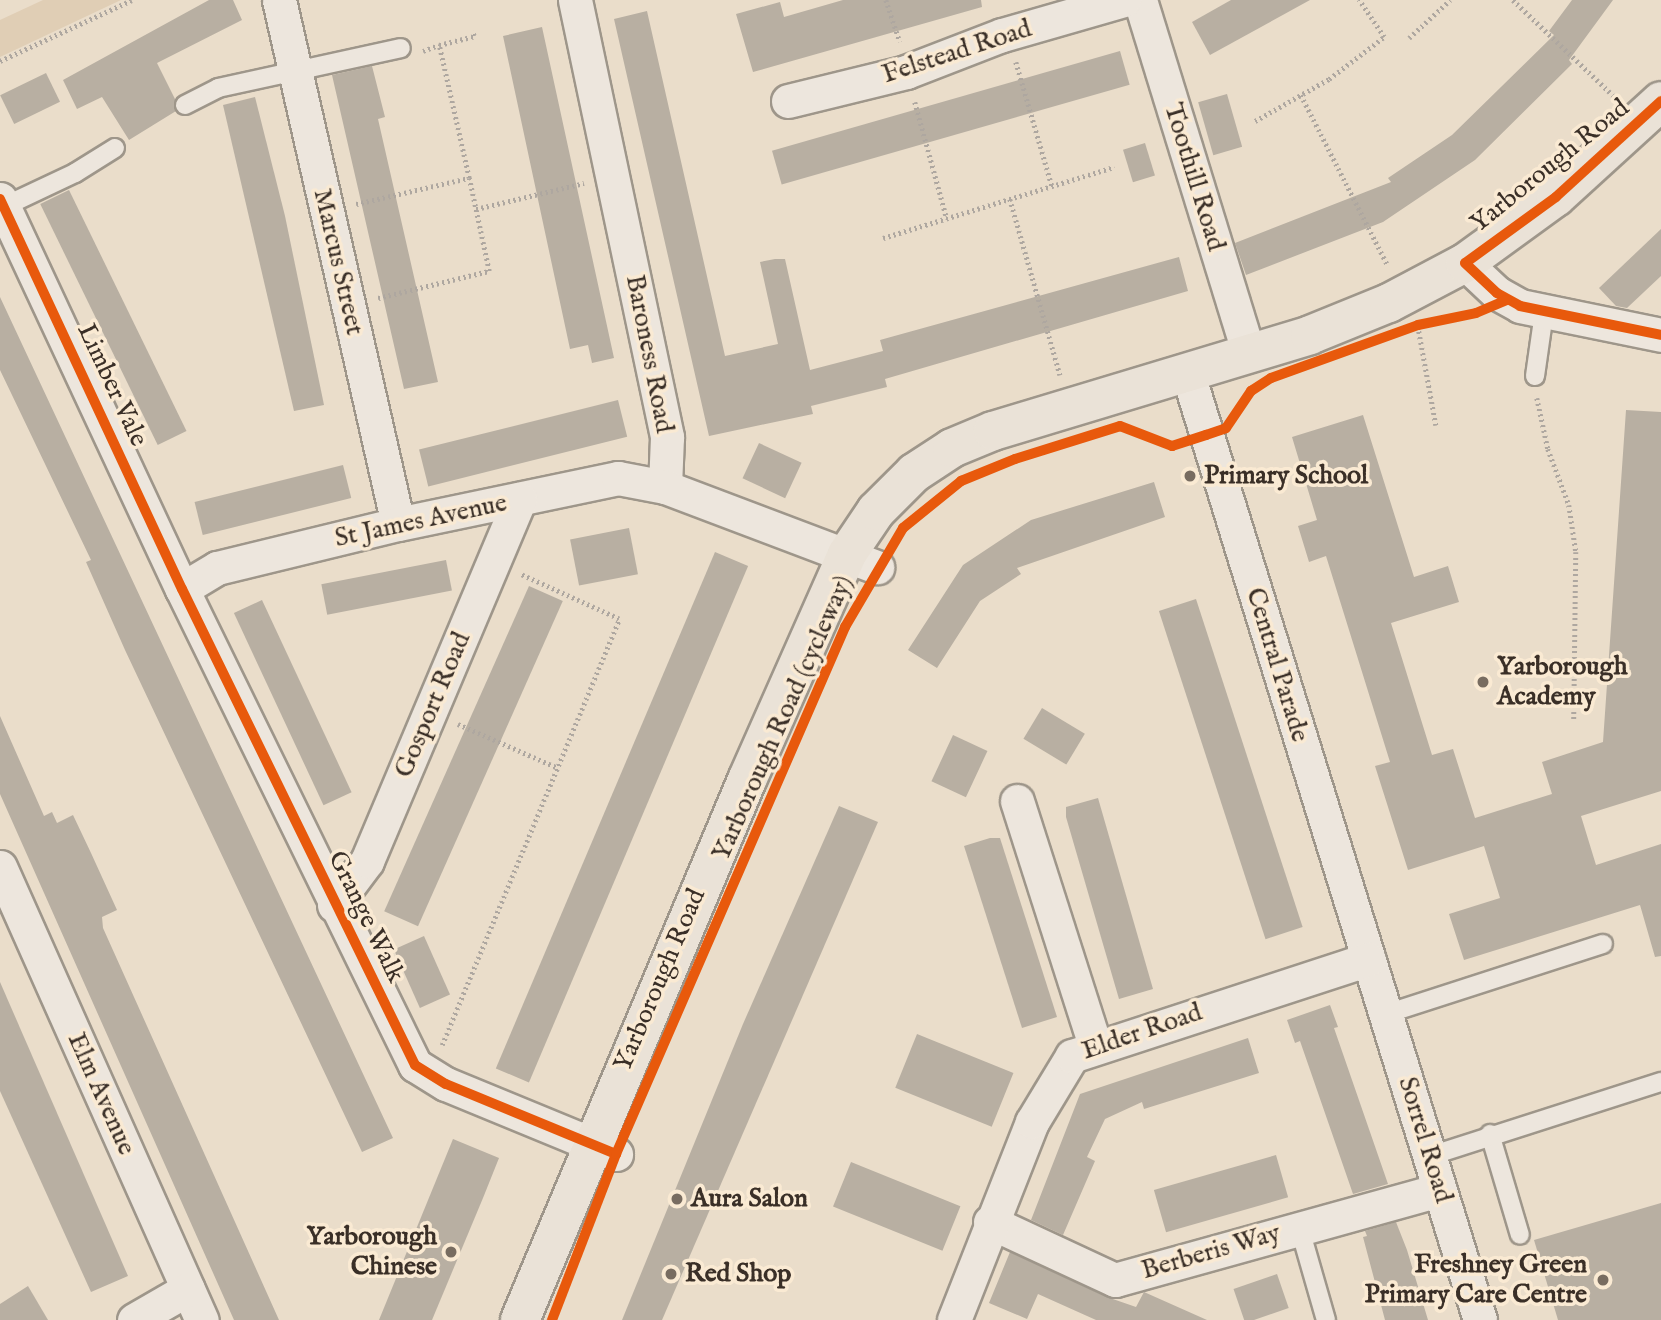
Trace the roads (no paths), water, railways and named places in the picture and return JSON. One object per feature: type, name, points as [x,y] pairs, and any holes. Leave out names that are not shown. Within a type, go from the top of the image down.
[{"type":"main road","name":"Yarborough Road","points":[[520,1320],[603,1149],[862,561],[876,511],[914,473],[993,430],[1310,335],[1413,313],[1465,263],[1556,197],[1652,111]]},
{"type":"street","name":"Marcus Street","points":[[279,0],[398,524]]},
{"type":"street","name":"Baroness Road","points":[[575,0],[667,437],[665,487]]},
{"type":"street","name":"Felstead Road","points":[[788,101],[906,72],[1009,33],[1124,0]]},
{"type":"street","name":"Toothill Road","points":[[1140,0],[1249,354]]},
{"type":"street","name":"Limber Vale","points":[[2,203],[182,589]]},
{"type":"street","points":[[1465,263],[1506,300],[1544,313],[1661,335]]},
{"type":"street","name":"Central Parade","points":[[1186,371],[1369,959]]},
{"type":"street","name":"St James Avenue","points":[[182,589],[217,568],[398,524],[618,478],[665,487]]},
{"type":"street","points":[[665,487],[862,561]]},
{"type":"street","name":"Gosport Road","points":[[334,905],[366,861],[520,499]]},
{"type":"street","name":"Grange Walk","points":[[182,589],[406,1050],[429,1076],[603,1149]]},
{"type":"street","points":[[1017,801],[1095,1045]]},
{"type":"street","name":"Elm Avenue","points":[[0,867],[202,1320]]},
{"type":"street","name":"Sorrel Road","points":[[1369,959],[1480,1320]]},
{"type":"street","name":"Elder Road","points":[[954,1320],[990,1222],[1051,1086],[1072,1056],[1095,1045],[1369,959]]},
{"type":"street","name":"Berberis Way","points":[[990,1222],[1115,1280],[1298,1226],[1440,1190]]},
{"type":"street","points":[[134,1320],[188,1289]]},
{"type":"lane","points":[[185,104],[218,88],[401,48]]},
{"type":"lane","points":[[2,203],[75,173],[115,148]]},
{"type":"lane","points":[[1535,376],[1544,313]]},
{"type":"lane","points":[[1386,1014],[1603,944]]},
{"type":"lane","points":[[1430,1156],[1490,1134],[1661,1082]]},
{"type":"lane","points":[[1490,1134],[1520,1236]]},
{"type":"lane","points":[[1298,1226],[1326,1320]]},
{"type":"place","name":"Primary School","points":[[1190,476]]},
{"type":"place","name":"Yarborough Academy","points":[[1483,682]]},
{"type":"place","name":"Aura Salon","points":[[677,1199]]},
{"type":"place","name":"Yarborough Chinese","points":[[451,1252]]},
{"type":"place","name":"Red Shop","points":[[671,1274]]},
{"type":"place","name":"Freshney Green Primary Care Centre","points":[[1603,1280]]}]
